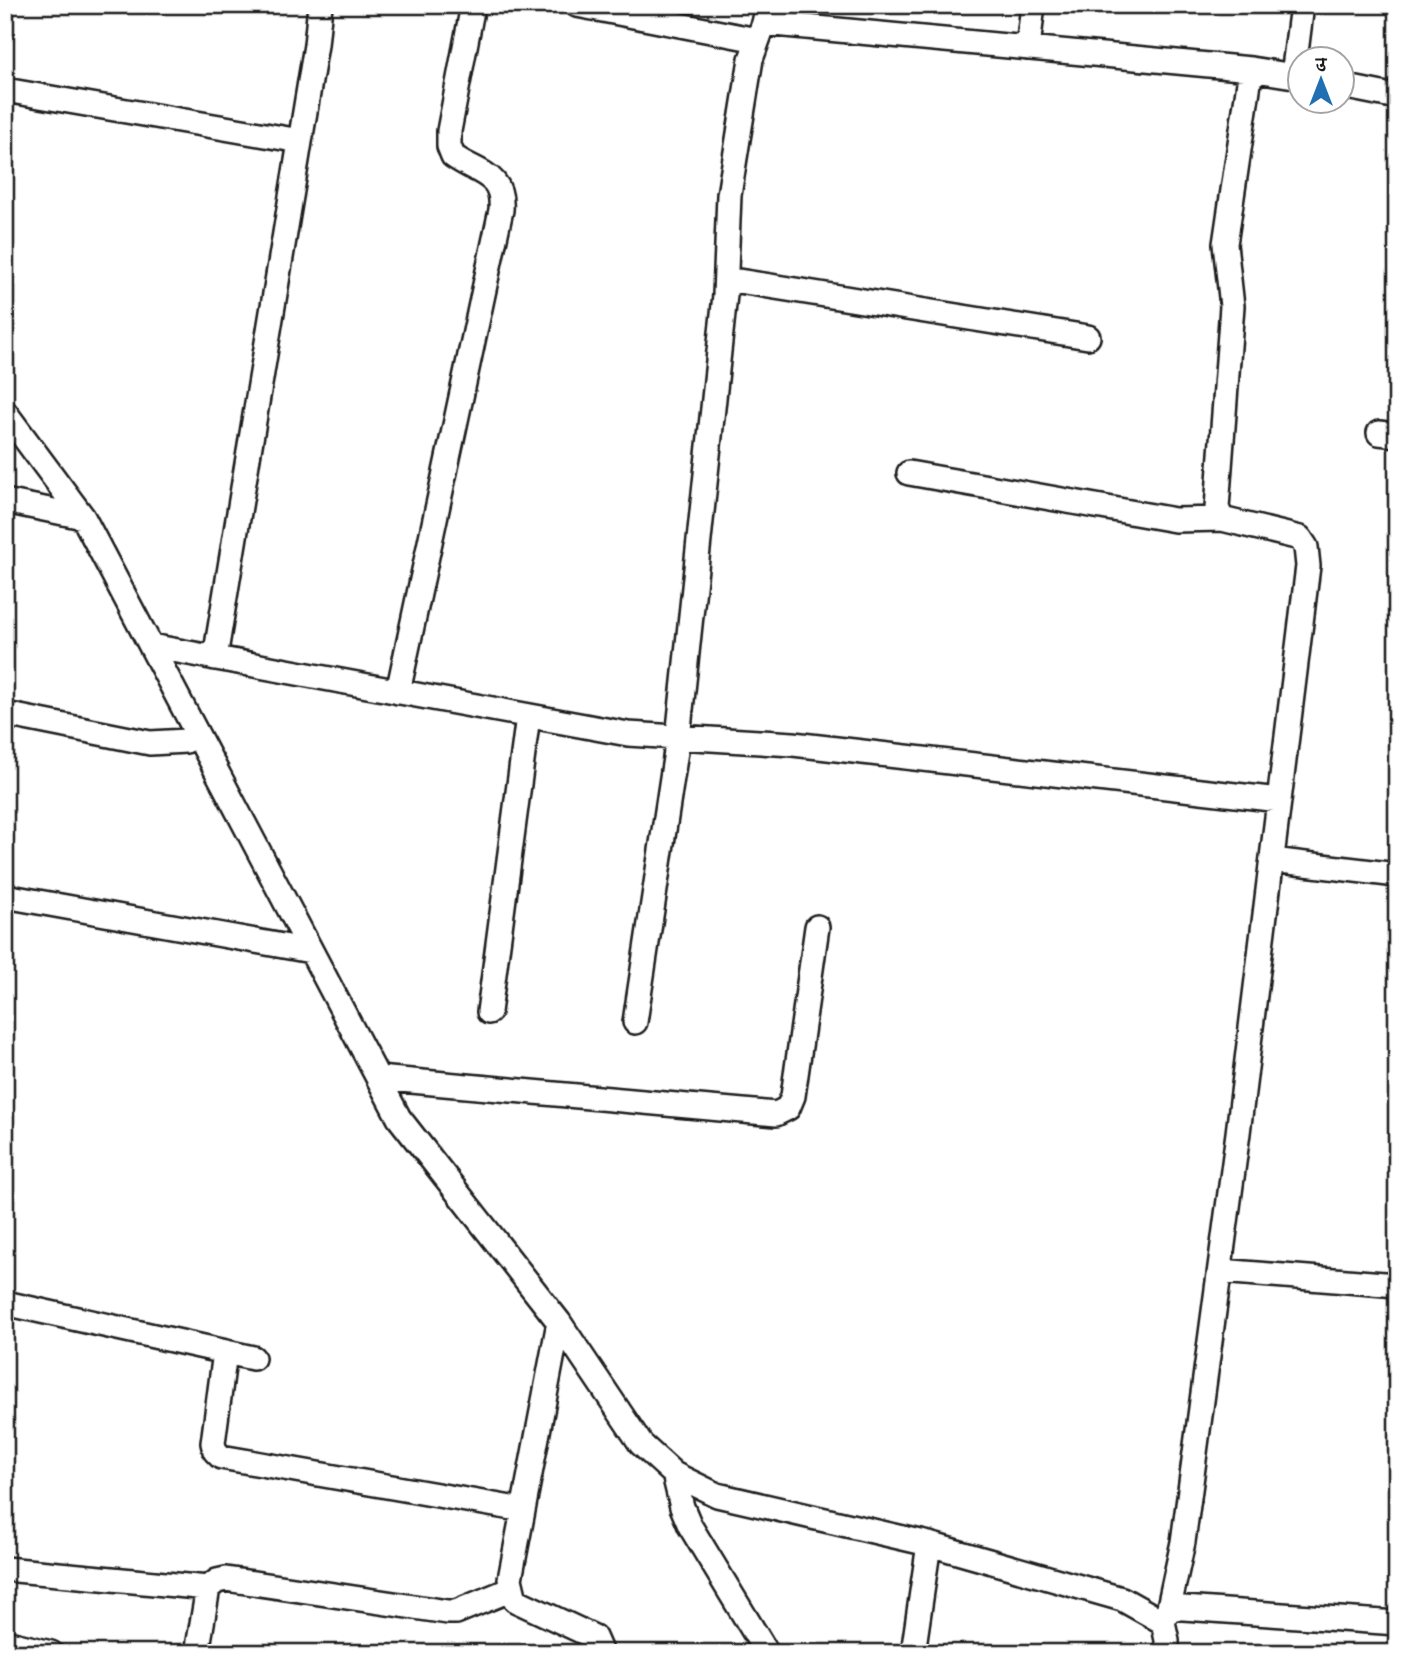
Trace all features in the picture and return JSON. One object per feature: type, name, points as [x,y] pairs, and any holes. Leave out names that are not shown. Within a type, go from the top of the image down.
[{"type":"street","points":[[215,657],[316,45],[320,5]]},
{"type":"street","points":[[398,692],[501,210],[500,187],[493,179],[453,156],[449,146],[449,131],[473,5]]},
{"type":"street","points":[[577,5],[1251,69],[1286,75]]},
{"type":"street","points":[[1028,48],[1033,5]]},
{"type":"street","points":[[1299,46],[1302,5]]},
{"type":"street","points":[[635,1022],[678,738],[726,279],[729,195],[751,59],[763,23]]},
{"type":"street","points":[[1222,519],[1217,508],[1217,494],[1232,306],[1225,244],[1251,69]]},
{"type":"street","points":[[1356,89],[1397,97]]},
{"type":"street","points":[[5,90],[300,141]]},
{"type":"street","points":[[726,279],[1088,337]]},
{"type":"street","points":[[5,412],[83,517],[399,1118],[559,1322],[641,1444],[674,1474],[717,1495],[929,1544],[1122,1599],[1166,1615],[1397,1623]]},
{"type":"street","points":[[909,473],[1175,520],[1222,519],[1300,538],[1306,547],[1308,566],[1220,1271],[1183,1542],[1166,1615],[1167,1653]]},
{"type":"street","points":[[5,501],[83,517]]},
{"type":"street","points":[[150,646],[628,734],[793,744],[1279,800]]},
{"type":"street","points":[[5,714],[150,743],[186,741],[197,734]]},
{"type":"street","points":[[489,1012],[528,716]]},
{"type":"street","points":[[1272,860],[1397,875]]},
{"type":"street","points":[[5,896],[311,951]]},
{"type":"street","points":[[378,1078],[776,1114],[788,1108],[793,1096],[817,927]]},
{"type":"street","points":[[1220,1271],[1397,1285]]},
{"type":"street","points":[[5,1303],[253,1358]]},
{"type":"street","points":[[559,1322],[510,1578],[515,1600],[594,1637],[601,1653]]},
{"type":"street","points":[[225,1352],[213,1443],[215,1451],[221,1457],[523,1510]]},
{"type":"street","points":[[674,1474],[690,1526],[767,1653]]},
{"type":"street","points":[[913,1653],[929,1544]]},
{"type":"street","points":[[5,1569],[208,1588]]},
{"type":"street","points":[[197,1653],[208,1588],[217,1581],[226,1579],[448,1612],[456,1612],[512,1589]]},
{"type":"street","points":[[5,1642],[51,1653]]}]
